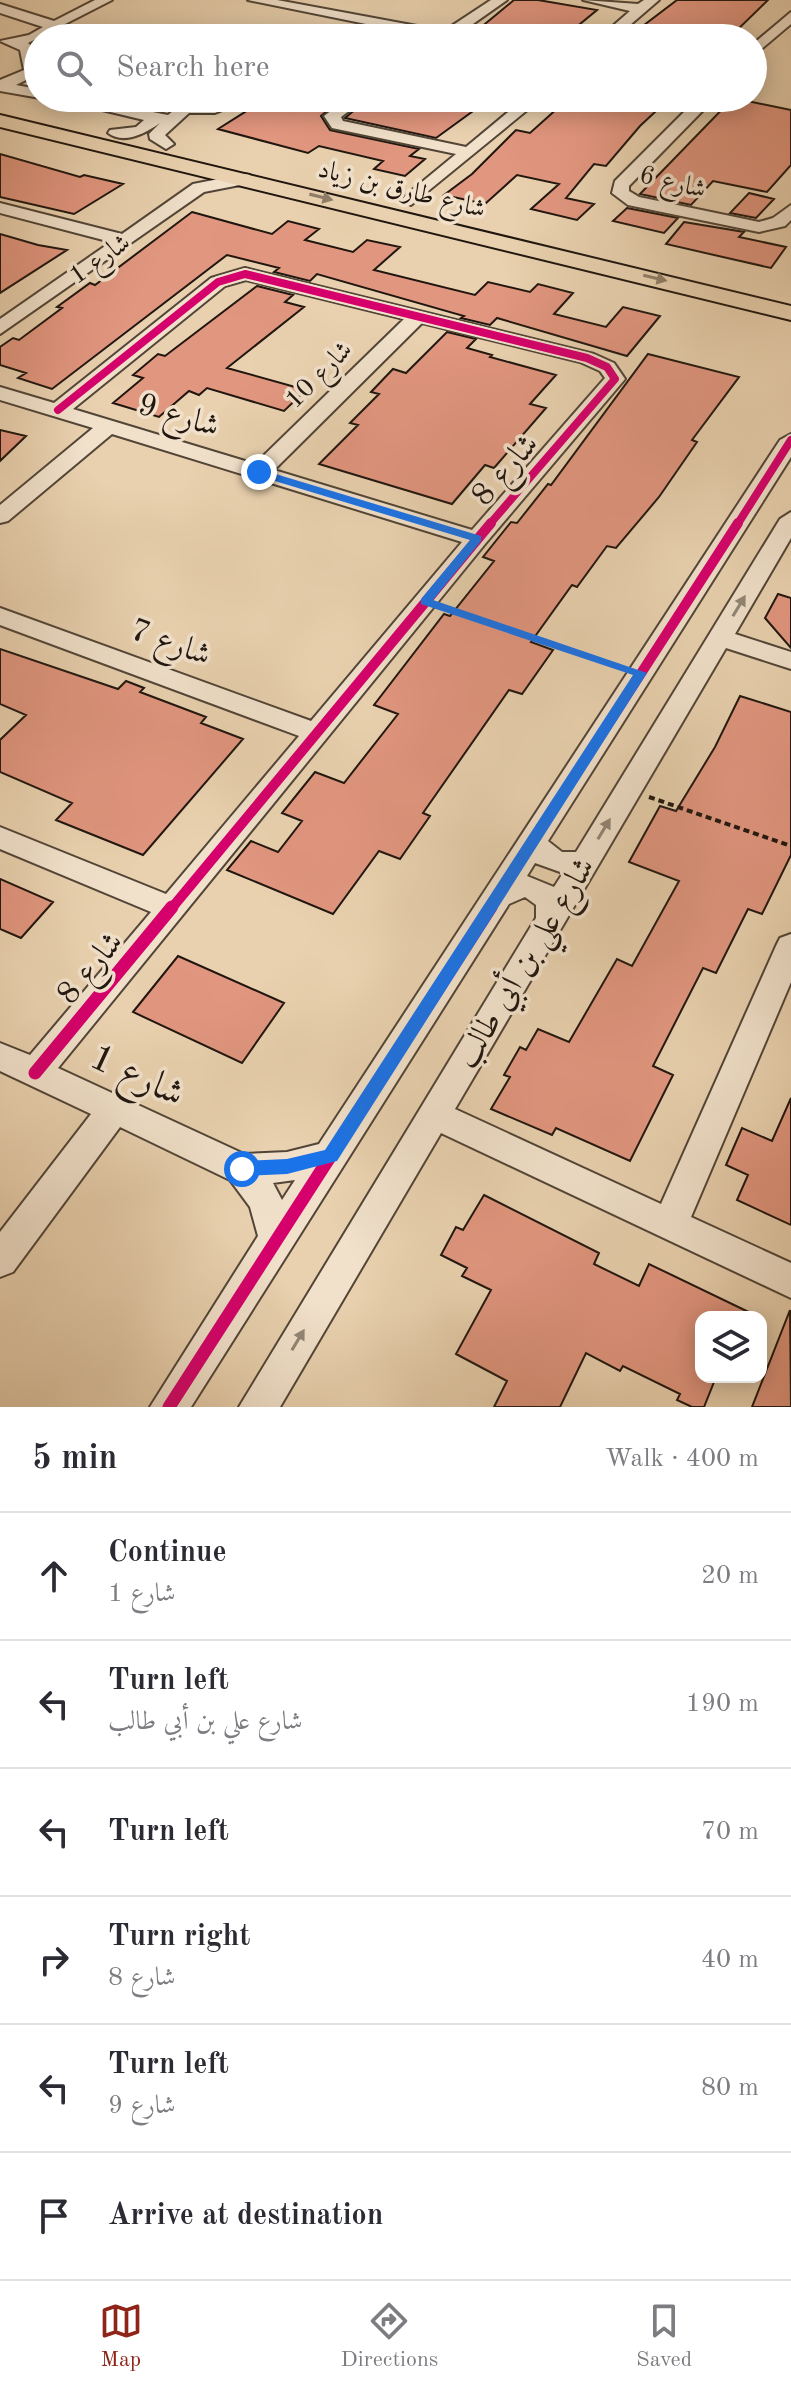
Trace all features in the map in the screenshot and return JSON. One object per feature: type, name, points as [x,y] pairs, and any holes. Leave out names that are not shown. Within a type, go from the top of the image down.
[{"type":"main road","name":"شارع طارق بن زياد","points":[[0,91],[24,93]]},
{"type":"main road","name":"شارع طارق بن زياد","points":[[67,112],[198,178],[244,179],[598,255],[791,313]]},
{"type":"main road","name":"شارع طارق بن زياد","points":[[70,112],[116,133],[411,200],[598,255]]},
{"type":"main road","name":"شارع طارق بن زياد","points":[[627,262],[788,289]]},
{"type":"street","points":[[58,24],[105,0]]},
{"type":"street","points":[[255,0],[347,24]]},
{"type":"street","points":[[465,24],[500,0]]},
{"type":"street","points":[[590,0],[647,4]]},
{"type":"street","points":[[623,24],[647,4]]},
{"type":"street","points":[[0,8],[48,24]]},
{"type":"street","points":[[767,39],[791,16]]},
{"type":"street","points":[[0,21],[24,33]]},
{"type":"street","points":[[0,91],[24,93]]},
{"type":"street","points":[[146,112],[170,116]]},
{"type":"street","points":[[168,112],[170,116]]},
{"type":"street","points":[[116,133],[140,131],[170,116],[192,112]]},
{"type":"street","points":[[338,112],[332,116],[338,125],[468,152]]},
{"type":"street","points":[[411,200],[517,112]]},
{"type":"street","name":"شارع 6","points":[[693,112],[621,185],[620,193],[634,201],[759,227],[779,222],[791,210]]},
{"type":"street","points":[[166,144],[158,139],[157,134],[170,116]]},
{"type":"street","name":"شارع 1","points":[[0,328],[126,240],[198,178]]},
{"type":"street","points":[[0,222],[8,210],[126,240]]},
{"type":"street","name":"شارع 8","points":[[35,1073],[477,539],[615,379],[607,367],[587,358],[256,275],[228,277],[58,410]]},
{"type":"street","name":"شارع 10","points":[[259,472],[418,316]]},
{"type":"street","name":"شارع 9","points":[[0,393],[477,539]]},
{"type":"street","points":[[0,516],[109,426]]},
{"type":"street","name":"شارع علي بن أبي طالب","points":[[169,1407],[791,440]]},
{"type":"street","name":"شارع علي بن أبي طالب","points":[[258,1407],[791,519]]},
{"type":"street","name":"شارع 7","points":[[0,616],[316,733]]},
{"type":"street","points":[[720,638],[791,661]]},
{"type":"street","points":[[0,837],[172,909]]},
{"type":"street","points":[[533,839],[539,851],[551,860],[568,864],[584,861]]},
{"type":"street","points":[[494,899],[505,889],[532,887],[551,903],[550,917]]},
{"type":"street","points":[[670,1224],[791,946]]},
{"type":"street","name":"شارع 1","points":[[0,1056],[242,1169],[287,1167],[331,1156]]},
{"type":"street","points":[[2,1253],[114,1109]]},
{"type":"street","points":[[433,1114],[791,1281]]},
{"type":"street","name":"شارع 1","points":[[242,1169],[265,1200],[277,1239]]},
{"type":"path","points":[[425,602],[641,673]]},
{"type":"path","points":[[627,790],[791,846]]},
{"type":"building","points":[[514,0],[538,0],[597,10],[580,24],[485,24]]},
{"type":"building","points":[[677,0],[768,0],[743,24],[645,24]]},
{"type":"building","points":[[767,105],[791,110],[791,165],[767,192],[713,181],[691,205],[640,194],[719,112],[767,112]]},
{"type":"building","points":[[245,112],[326,112],[321,116],[330,130],[419,149],[410,156],[425,159],[405,176],[374,169],[383,161],[319,146],[308,153],[218,129]]},
{"type":"building","points":[[352,112],[472,112],[436,138],[345,118]]},
{"type":"building","points":[[553,112],[655,112],[606,166],[594,164],[566,198],[594,204],[577,220],[531,209],[559,184],[517,175],[485,204],[444,195],[472,174],[516,130],[530,133]]},
{"type":"building","points":[[0,154],[80,177],[84,175],[123,184],[74,214],[0,197]]},
{"type":"building","points":[[749,193],[774,199],[756,218],[730,213]]},
{"type":"building","points":[[627,208],[678,218],[664,233],[613,221]]},
{"type":"building","points":[[192,212],[272,234],[288,221],[319,229],[305,240],[353,252],[367,240],[400,247],[374,270],[475,295],[488,282],[530,292],[538,284],[573,293],[554,314],[606,327],[623,307],[660,316],[627,356],[497,318],[490,325],[317,274],[310,281],[274,272],[279,268],[227,255],[52,389],[18,378],[26,373],[0,365],[0,347],[13,338],[19,340],[62,308],[57,307],[90,283],[95,285]]},
{"type":"building","points":[[684,222],[744,232],[739,237],[786,247],[771,268],[666,244]]},
{"type":"building","points":[[0,234],[38,245],[67,250],[0,293]]},
{"type":"building","points":[[257,286],[293,295],[285,302],[304,307],[227,368],[306,390],[284,411],[207,388],[199,395],[189,391],[159,417],[113,403],[143,378],[133,375],[158,354],[165,356]]},
{"type":"building","points":[[447,332],[476,339],[467,348],[556,375],[530,404],[546,408],[494,468],[485,465],[452,504],[319,464],[358,425],[350,423],[379,394],[371,392],[393,369],[406,373]]},
{"type":"building","points":[[648,354],[739,377],[692,440],[697,442],[659,497],[616,548],[607,546],[577,587],[572,585],[531,642],[553,650],[522,694],[509,690],[423,813],[430,816],[400,859],[379,851],[333,914],[227,870],[251,841],[278,852],[302,821],[282,813],[315,772],[344,783],[398,714],[374,705],[444,614],[450,616],[494,561],[483,557],[511,522],[517,523],[548,484],[551,485]]},
{"type":"building","points":[[0,430],[26,436],[0,461]]},
{"type":"building","points":[[778,594],[791,598],[791,648],[765,618]]},
{"type":"building","points":[[0,649],[118,689],[126,681],[144,688],[140,692],[206,717],[201,723],[243,739],[143,855],[56,820],[72,803],[0,772],[0,740],[26,715],[0,704]]},
{"type":"building","points":[[740,696],[791,712],[791,855],[762,914],[748,909],[716,973],[703,968],[653,1066],[673,1075],[630,1161],[556,1128],[552,1135],[491,1109],[510,1077],[504,1075],[520,1047],[526,1050],[538,1029],[569,1042],[617,959],[632,966],[679,881],[629,862],[660,806],[676,811],[715,747]]},
{"type":"building","points":[[0,879],[53,902],[21,938],[0,929]]},
{"type":"building","points":[[178,956],[284,1003],[242,1063],[133,1012]]},
{"type":"building","points":[[791,1098],[791,1225],[737,1200],[748,1175],[726,1165],[742,1128],[772,1141]]},
{"type":"building","points":[[484,1195],[599,1253],[594,1264],[639,1286],[649,1264],[747,1311],[695,1311],[695,1383],[714,1383],[704,1407],[692,1407],[677,1400],[680,1394],[623,1366],[620,1371],[586,1353],[560,1407],[494,1407],[507,1381],[456,1354],[491,1290],[462,1276],[467,1268],[441,1255],[456,1227],[463,1230]]},
{"type":"building","points":[[790,1310],[791,1407],[752,1407],[761,1383],[767,1383],[767,1369]]},
{"type":"cycle path","points":[[35,1073],[477,539],[615,379],[607,367],[587,358],[245,274],[218,282],[58,410]]},
{"type":"cycle path","points":[[169,1407],[791,440]]},
{"type":"route","points":[[242,1169],[287,1167],[331,1156],[641,673],[425,602],[477,539],[259,472]]}]
